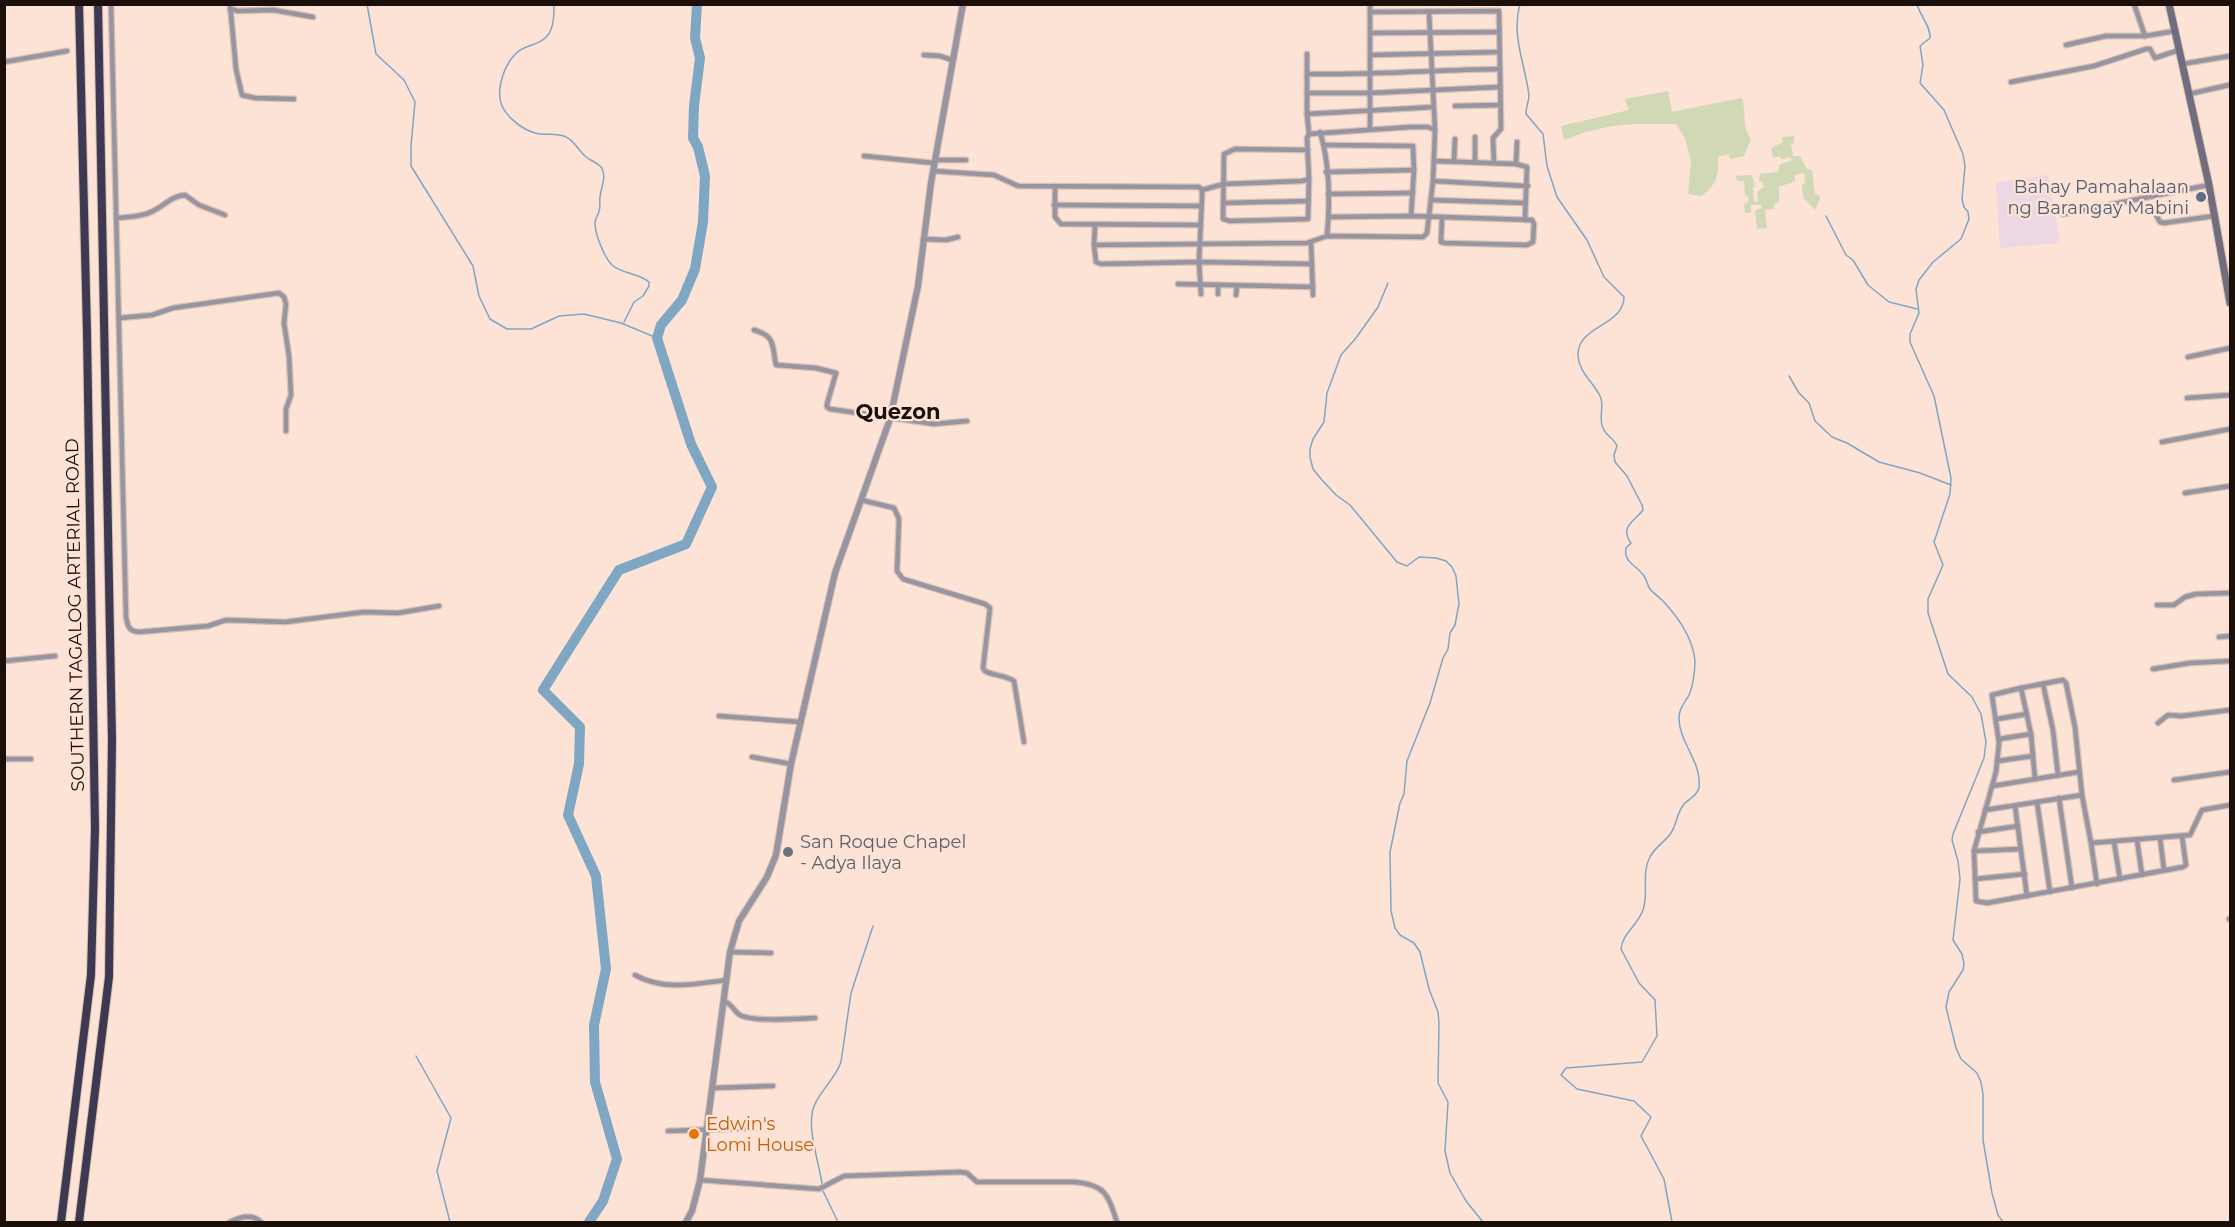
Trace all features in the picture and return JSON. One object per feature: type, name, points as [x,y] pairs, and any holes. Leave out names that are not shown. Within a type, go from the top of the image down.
[{"type":"highway","name":"SOUTHERN TAGALOG ARTERIAL ROAD","points":[[61,1222],[91,975],[95,828],[79,4]]},
{"type":"highway","name":"SOUTHERN TAGALOG ARTERIAL ROAD","points":[[79,1222],[109,977],[112,740],[98,4]]},
{"type":"main road","points":[[2169,4],[2209,186],[2230,303]]},
{"type":"street","points":[[111,4],[126,616],[129,629],[132,632],[139,632],[208,626],[226,620],[240,619],[256,622],[285,622],[353,613],[398,613],[439,606]]},
{"type":"street","points":[[686,1222],[692,1211],[700,1180],[730,952],[739,921],[767,878],[776,855],[791,764],[835,573],[890,419],[918,286],[922,239],[934,161],[963,4]]},
{"type":"street","points":[[1370,4],[1370,129]]},
{"type":"street","points":[[1494,163],[1493,138],[1501,129],[1498,4]]},
{"type":"street","points":[[2134,4],[2145,36]]},
{"type":"street","points":[[230,7],[238,11],[273,10],[313,17]]},
{"type":"street","points":[[230,7],[236,69],[242,95],[255,98],[294,99]]},
{"type":"street","points":[[1370,12],[1498,11]]},
{"type":"street","points":[[1094,245],[1311,242],[1327,236],[1423,237],[1427,233],[1431,200],[1435,130],[1429,12]]},
{"type":"street","points":[[2066,45],[2106,36],[2145,36],[2175,31]]},
{"type":"street","points":[[1370,33],[1499,32]]},
{"type":"street","points":[[2011,81],[2094,66],[2146,49],[2150,50],[2155,58],[2179,50]]},
{"type":"street","points":[[4,62],[67,51]]},
{"type":"street","points":[[1371,55],[1499,52]]},
{"type":"street","points":[[1307,54],[1306,114],[1309,134],[1307,138],[1308,150],[1309,179],[1308,219],[1225,221],[1223,219],[1224,154],[1230,150],[1308,150]]},
{"type":"street","points":[[924,55],[940,56],[952,60]]},
{"type":"street","points":[[2182,64],[2230,56]]},
{"type":"street","points":[[1307,75],[1370,75],[1432,70],[1499,69]]},
{"type":"street","points":[[2189,94],[2229,85]]},
{"type":"street","points":[[1306,93],[1370,93],[1499,87]]},
{"type":"street","points":[[1455,106],[1500,105]]},
{"type":"street","points":[[1306,114],[1434,107]]},
{"type":"street","points":[[1309,134],[1428,127],[1435,130]]},
{"type":"street","points":[[1320,132],[1324,145],[1328,194],[1327,236]]},
{"type":"street","points":[[1475,137],[1475,162]]},
{"type":"street","points":[[1454,161],[1455,139]]},
{"type":"street","points":[[1516,164],[1517,142]]},
{"type":"street","points":[[1324,145],[1413,146],[1411,216]]},
{"type":"street","points":[[864,156],[934,161],[966,160]]},
{"type":"street","points":[[1434,161],[1516,164],[1527,167],[1525,220]]},
{"type":"street","points":[[1326,172],[1414,170]]},
{"type":"street","points":[[933,171],[994,175],[1018,186],[1199,187],[1202,190],[1224,184],[1309,179]]},
{"type":"street","points":[[1433,181],[1528,186]]},
{"type":"street","points":[[1054,186],[1055,217],[1061,224],[1200,225]]},
{"type":"street","points":[[2063,214],[2209,186]]},
{"type":"street","points":[[1201,294],[1199,243],[1202,190]]},
{"type":"street","points":[[1328,194],[1413,193]]},
{"type":"street","points":[[117,218],[150,213],[177,196],[185,195],[198,205],[225,215]]},
{"type":"street","points":[[1431,200],[1526,203]]},
{"type":"street","points":[[1223,203],[1308,201]]},
{"type":"street","points":[[1054,205],[1201,206]]},
{"type":"street","points":[[2155,213],[2160,222],[2164,223],[2214,216]]},
{"type":"street","points":[[1329,217],[1429,216],[1532,220],[1534,224],[1533,242],[1530,244],[1441,242],[1442,218]]},
{"type":"street","points":[[1095,225],[1096,262],[1101,264],[1199,262],[1312,264]]},
{"type":"street","points":[[922,239],[945,240],[958,237]]},
{"type":"street","points":[[1311,242],[1313,295]]},
{"type":"street","points":[[1178,284],[1313,287]]},
{"type":"street","points":[[1218,285],[1218,294]]},
{"type":"street","points":[[1236,286],[1236,295]]},
{"type":"street","points":[[1255,286],[1255,295]]},
{"type":"street","points":[[1276,286],[1276,295]]},
{"type":"street","points":[[1294,287],[1295,295]]},
{"type":"street","points":[[120,318],[152,315],[173,308],[279,293],[284,297],[286,304],[284,323],[291,395],[285,409],[286,431]]},
{"type":"street","points":[[754,330],[765,333],[772,341],[776,365],[816,368],[836,373],[827,407],[890,419],[934,424],[967,421]]},
{"type":"street","points":[[2188,357],[2230,348]]},
{"type":"street","points":[[2187,398],[2230,394]]},
{"type":"street","points":[[2162,442],[2230,429]]},
{"type":"street","points":[[2185,493],[2230,486]]},
{"type":"street","points":[[861,500],[894,508],[897,512],[899,519],[897,571],[903,579],[986,604],[990,608],[983,668],[990,674],[1014,681],[1024,742]]},
{"type":"street","points":[[2157,604],[2174,605],[2185,597],[2196,594],[2230,593]]},
{"type":"street","points":[[2219,638],[2230,636]]},
{"type":"street","points":[[4,661],[55,656]]},
{"type":"street","points":[[2153,669],[2190,663],[2230,661]]},
{"type":"street","points":[[2064,675],[2075,727],[2082,795],[2097,884]]},
{"type":"street","points":[[2065,682],[2061,680],[1992,694],[1999,739],[1996,772],[1974,851],[1976,901],[1987,903],[2186,867],[2182,836]]},
{"type":"street","points":[[2043,684],[2053,730],[2058,775]]},
{"type":"street","points":[[2021,688],[2031,734],[2035,779]]},
{"type":"street","points":[[2158,723],[2168,715],[2181,716],[2230,710]]},
{"type":"street","points":[[1997,719],[2026,714]]},
{"type":"street","points":[[719,716],[800,722]]},
{"type":"street","points":[[1999,739],[2031,734]]},
{"type":"street","points":[[1997,761],[2033,756]]},
{"type":"street","points":[[752,757],[791,764]]},
{"type":"street","points":[[4,759],[31,759]]},
{"type":"street","points":[[1992,786],[2079,772]]},
{"type":"street","points":[[2174,780],[2230,772]]},
{"type":"street","points":[[1985,810],[2082,795]]},
{"type":"street","points":[[2059,798],[2072,888]]},
{"type":"street","points":[[2037,802],[2050,892]]},
{"type":"street","points":[[2091,843],[2191,834],[2202,810],[2230,805]]},
{"type":"street","points":[[2014,806],[2028,896]]},
{"type":"street","points":[[1978,832],[2018,826]]},
{"type":"street","points":[[2160,838],[2164,870]]},
{"type":"street","points":[[2137,840],[2142,875]]},
{"type":"street","points":[[2114,842],[2120,879]]},
{"type":"street","points":[[1974,851],[2021,849]]},
{"type":"street","points":[[1975,879],[2025,874]]},
{"type":"street","points":[[730,952],[771,953]]},
{"type":"street","points":[[635,975],[648,982],[661,985],[727,980]]},
{"type":"street","points":[[724,1001],[745,1017],[815,1018]]},
{"type":"street","points":[[713,1088],[773,1086]]},
{"type":"street","points":[[668,1131],[752,1128]]},
{"type":"street","points":[[700,1180],[819,1189],[844,1176],[965,1172],[977,1182],[1083,1182],[1098,1186],[1103,1191],[1117,1222]]},
{"type":"street","points":[[230,1222],[244,1216],[256,1218],[261,1222]]},
{"type":"shaded area","points":[[2048,175],[2060,243],[2000,248],[1996,182]]},
{"type":"green space","points":[[1668,91],[1672,112],[1742,98],[1746,130],[1751,139],[1744,156],[1730,159],[1729,154],[1718,157],[1714,184],[1701,196],[1688,194],[1691,162],[1685,138],[1676,124],[1619,125],[1593,130],[1564,140],[1561,126],[1629,110],[1625,99]]},
{"type":"green space","points":[[1794,136],[1794,143],[1791,144],[1793,156],[1800,156],[1807,169],[1812,170],[1815,194],[1819,195],[1820,199],[1815,210],[1803,196],[1804,173],[1795,175],[1795,181],[1779,187],[1779,202],[1774,204],[1774,209],[1765,210],[1767,228],[1757,229],[1755,210],[1762,208],[1761,205],[1751,205],[1751,213],[1745,213],[1744,204],[1748,202],[1748,196],[1745,195],[1744,181],[1738,181],[1735,176],[1752,175],[1755,186],[1753,187],[1754,201],[1758,202],[1757,192],[1764,187],[1759,181],[1760,174],[1778,172],[1780,164],[1791,161],[1791,158],[1781,159],[1780,156],[1773,158],[1771,148],[1783,142],[1782,137]]},
{"type":"waterway","points":[[367,4],[376,54],[404,80],[415,102],[411,166],[473,266],[479,296],[490,319],[507,329],[531,329],[559,316],[584,314],[621,323],[657,338]]},
{"type":"waterway","points":[[554,4],[553,24],[546,38],[524,48],[508,63],[502,78],[500,99],[504,110],[518,124],[535,133],[569,138],[604,173],[599,213],[595,220],[600,245],[612,265],[649,282],[643,296],[634,302],[624,322]]},
{"type":"waterway","points":[[589,1222],[603,1201],[617,1159],[595,1082],[594,1025],[606,969],[596,876],[568,815],[579,764],[580,727],[543,690],[619,570],[686,544],[712,487],[691,444],[657,338],[661,325],[682,300],[695,269],[703,222],[705,176],[698,147],[693,138],[700,58],[695,38],[697,4]]},
{"type":"waterway","points":[[1520,4],[1517,27],[1529,95],[1526,114],[1543,134],[1547,166],[1557,197],[1587,240],[1604,277],[1624,297],[1622,307],[1617,314],[1584,338],[1579,346],[1578,356],[1581,367],[1601,400],[1604,431],[1617,446],[1614,455],[1615,462],[1627,476],[1642,505],[1643,510],[1627,528],[1631,543],[1626,548],[1627,557],[1644,576],[1650,589],[1679,621],[1694,652],[1691,689],[1679,717],[1682,735],[1697,769],[1699,787],[1695,795],[1682,807],[1671,833],[1655,850],[1647,863],[1643,910],[1624,939],[1621,949],[1639,983],[1655,1000],[1657,1036],[1642,1062],[1566,1068],[1561,1075],[1577,1089],[1634,1101],[1651,1117],[1641,1136],[1664,1179],[1672,1222]]},
{"type":"waterway","points":[[1917,4],[1930,34],[1930,38],[1920,46],[1923,65],[1920,83],[1944,110],[1963,154],[1965,166],[1962,199],[1969,219],[1961,239],[1933,262],[1919,280],[1916,289],[1919,313],[1910,334],[1910,342],[1934,396],[1951,478],[1950,494],[1934,542],[1943,565],[1928,599],[1928,613],[1948,674],[1972,697],[1981,714],[1986,742],[1984,758],[1952,840],[1960,879],[1953,940],[1962,954],[1964,964],[1963,970],[1949,992],[1946,1007],[1961,1059],[1977,1073],[1981,1082],[1983,1140],[1992,1193],[1998,1215],[2003,1222]]},
{"type":"waterway","points":[[1826,216],[1846,255],[1853,260],[1868,285],[1889,302],[1917,309]]},
{"type":"waterway","points":[[1388,283],[1378,307],[1341,355],[1327,393],[1324,422],[1313,439],[1310,457],[1313,469],[1322,480],[1336,495],[1350,505],[1397,562],[1407,566],[1419,557],[1436,558],[1446,561],[1456,576],[1459,604],[1455,625],[1450,633],[1448,649],[1443,658],[1430,703],[1407,761],[1404,794],[1390,852],[1391,911],[1395,928],[1400,935],[1414,943],[1420,952],[1429,989],[1438,1012],[1438,1083],[1448,1102],[1445,1151],[1450,1173],[1466,1201],[1483,1222]]},
{"type":"waterway","points":[[1789,376],[1799,393],[1809,403],[1815,421],[1832,437],[1879,462],[1920,473],[1951,485]]},
{"type":"waterway","points":[[822,1184],[811,1120],[816,1102],[841,1062],[851,993],[873,926]]},
{"type":"waterway","points":[[416,1056],[451,1118],[437,1171],[450,1222]]},
{"type":"waterway","points":[[823,1191],[838,1222]]},
{"type":"place","name":"Bahay Pamahalaan ng Barangay Mabini","points":[[2201,197]]},
{"type":"place","name":"San Roque Chapel - Adya Ilaya","points":[[788,852]]},
{"type":"place","name":"Edwin's Lomi House","points":[[694,1134]]},
{"type":"district","name":"Quezon","points":[[898,411]]}]
